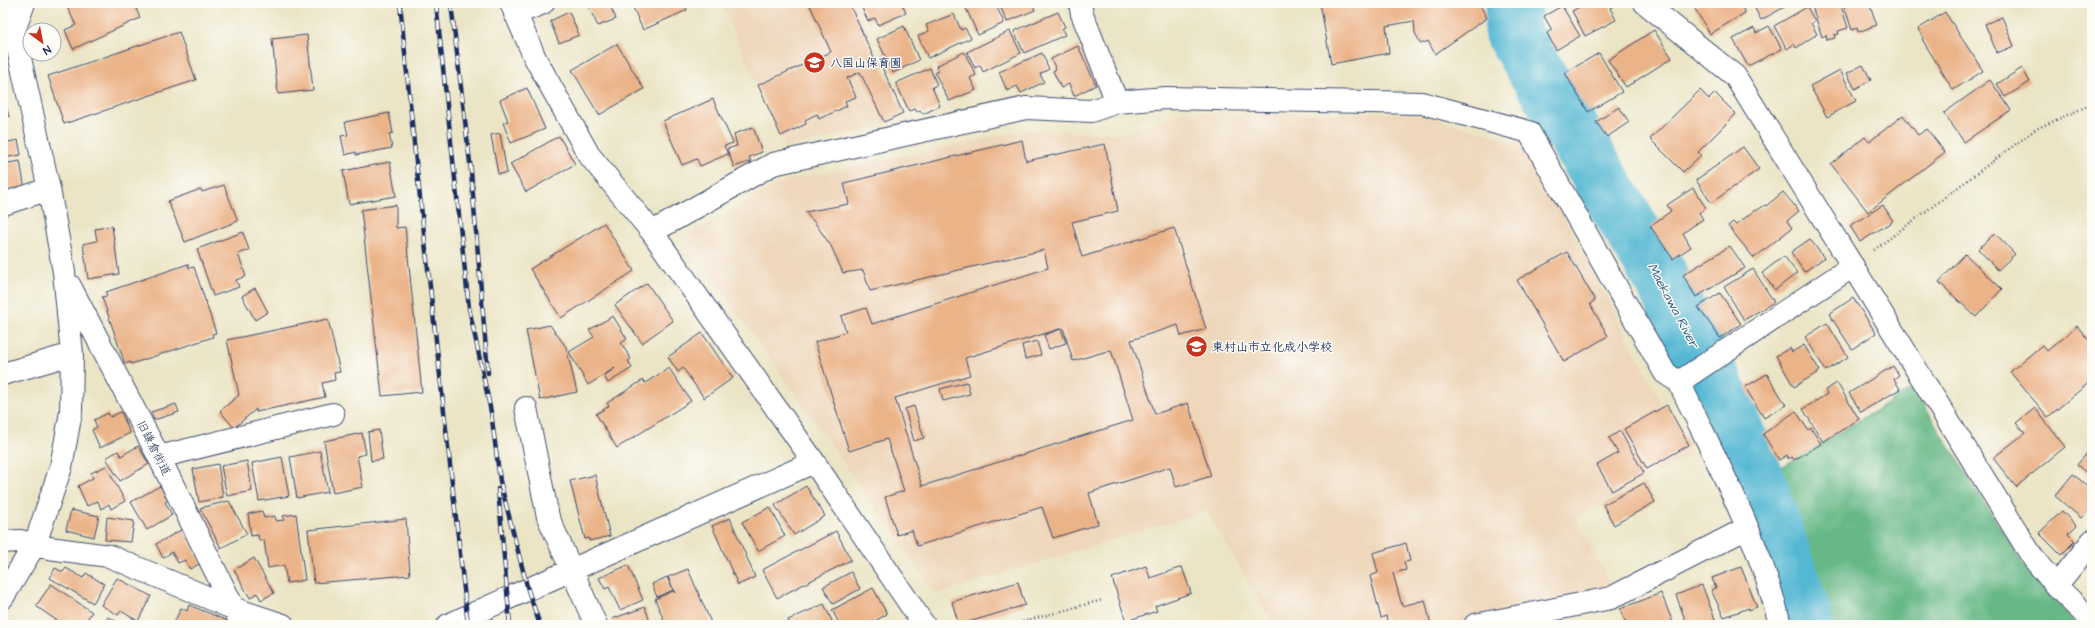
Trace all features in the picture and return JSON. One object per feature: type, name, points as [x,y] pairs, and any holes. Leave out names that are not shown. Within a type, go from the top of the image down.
[{"type":"street","points":[[3,3],[14,31],[49,189],[64,272],[72,354],[70,412],[61,467],[35,544],[3,597]]},
{"type":"street","points":[[14,31],[24,3]]},
{"type":"street","points":[[543,3],[513,9],[535,58],[589,156],[652,232],[814,462],[924,625]]},
{"type":"street","points":[[1080,3],[1082,14],[1117,102]]},
{"type":"street","points":[[1644,3],[1734,76],[2033,558],[2056,586],[2092,621]]},
{"type":"street","points":[[652,232],[773,164],[1026,108],[1092,111],[1117,102],[1166,98],[1422,104],[1529,132],[1665,373],[1679,382],[1747,528],[1774,598],[1780,625]]},
{"type":"street","points":[[3,204],[49,189]]},
{"type":"street","points":[[1679,382],[1718,358],[1853,266]]},
{"type":"street","name":"旧鎌倉街道","points":[[64,272],[159,457],[238,617]]},
{"type":"street","points":[[3,374],[72,354]]},
{"type":"street","points":[[526,408],[548,518],[573,569],[596,625]]},
{"type":"street","points":[[159,457],[333,414]]},
{"type":"street","points":[[448,625],[814,462]]},
{"type":"street","points":[[1475,625],[1611,598],[1747,528]]},
{"type":"street","points":[[3,542],[20,541],[109,556],[238,617],[283,625]]},
{"type":"street","points":[[2056,586],[2092,542]]},
{"type":"path","points":[[1853,266],[2036,129],[2092,104]]},
{"type":"path","points":[[1011,625],[1102,600]]},
{"type":"shaded area","name":"八国山保育園","points":[[721,3],[855,3],[909,122],[784,148]]},
{"type":"shaded area","name":"東村山市立化成小学校","points":[[1183,112],[1417,113],[1526,145],[1690,456],[1576,518],[1614,592],[1457,625],[1273,625],[1207,511],[936,594],[685,238],[780,182],[1027,130],[1122,134]]},
{"type":"green space","points":[[1913,388],[2022,563],[2077,625],[1805,625],[1802,610],[1758,481]]},
{"type":"building","points":[[72,3],[134,3],[140,18],[73,49],[65,30],[76,25],[66,5]]},
{"type":"building","points":[[594,3],[609,3],[616,19],[598,26],[588,6]]},
{"type":"building","points":[[631,3],[684,3],[687,10],[643,30]]},
{"type":"building","points":[[809,3],[849,3],[878,67],[881,65],[903,113],[884,122],[860,72],[847,78],[856,97],[845,101],[847,106],[819,119],[817,114],[805,120],[806,124],[781,136],[758,85],[831,52]]},
{"type":"building","points":[[905,3],[902,4],[906,13],[878,25],[875,18],[868,21],[860,4]]},
{"type":"building","points":[[972,3],[995,3],[1004,23],[978,35],[965,6]]},
{"type":"building","points":[[999,3],[1032,3],[1035,10],[1007,22]]},
{"type":"building","points":[[1320,3],[1479,3],[1487,18],[1435,54],[1428,41],[1421,44],[1415,33],[1414,21],[1386,26],[1389,53],[1331,64]]},
{"type":"building","points":[[1587,3],[1615,3],[1616,5],[1610,8],[1616,20],[1585,36],[1572,11]]},
{"type":"building","points":[[1701,3],[1740,3],[1745,13],[1710,34],[1694,7]]},
{"type":"building","points":[[1752,3],[1792,3],[1761,20]]},
{"type":"building","points":[[1811,3],[1840,3],[1848,28],[1838,31],[1839,34],[1834,35],[1835,38],[1827,40],[1826,35],[1822,37]]},
{"type":"building","points":[[1843,3],[1869,3],[1877,25],[1858,32],[1857,28],[1852,30]]},
{"type":"building","points":[[1562,6],[1580,36],[1556,50],[1547,33],[1552,30],[1544,16]]},
{"type":"building","points":[[1807,7],[1815,21],[1811,23],[1817,34],[1796,48],[1794,44],[1787,49],[1774,26]]},
{"type":"building","points":[[569,12],[579,35],[559,43],[550,21]]},
{"type":"building","points":[[1058,12],[1065,27],[1062,29],[1065,35],[1024,53],[1014,31]]},
{"type":"building","points":[[1945,12],[1983,71],[1953,90],[1922,39],[1924,38],[1918,29]]},
{"type":"building","points":[[954,14],[961,30],[965,28],[971,38],[928,58],[918,36],[929,31],[926,25]]},
{"type":"building","points":[[2002,17],[2014,46],[1997,53],[1985,24]]},
{"type":"building","points":[[904,26],[919,60],[893,73],[877,39]]},
{"type":"building","points":[[1769,26],[1782,49],[1748,66],[1733,39],[1754,28],[1756,33]]},
{"type":"building","points":[[1654,30],[1672,58],[1626,87],[1608,60]]},
{"type":"building","points":[[1010,31],[1021,53],[983,72],[980,65],[975,68],[967,52]]},
{"type":"building","points":[[179,32],[196,80],[64,124],[48,76]]},
{"type":"building","points":[[307,35],[313,90],[278,94],[272,39]]},
{"type":"building","points":[[617,44],[644,89],[599,115],[572,70]]},
{"type":"building","points":[[1078,46],[1096,85],[1074,96],[1069,84],[1061,88],[1053,71],[1056,69],[1051,59]]},
{"type":"building","points":[[964,52],[976,75],[970,78],[976,90],[949,101],[935,73],[939,71],[936,66]]},
{"type":"building","points":[[1042,53],[1049,69],[1040,74],[1044,82],[1021,93],[1017,86],[1007,91],[999,72]]},
{"type":"building","points":[[1599,53],[1622,92],[1588,112],[1565,73]]},
{"type":"building","points":[[1863,65],[1871,80],[1855,89],[1847,73]]},
{"type":"building","points":[[930,68],[937,85],[932,87],[940,106],[923,114],[920,110],[917,112],[915,109],[909,111],[896,83]]},
{"type":"building","points":[[2022,68],[2030,82],[2005,97],[1997,84]]},
{"type":"building","points":[[1840,70],[1856,101],[1827,117],[1810,86]]},
{"type":"building","points":[[1990,80],[2011,110],[1964,142],[1944,113]]},
{"type":"building","points":[[527,88],[545,129],[511,143],[503,123],[508,121],[500,100]]},
{"type":"building","points":[[1700,90],[1709,99],[1715,93],[1736,114],[1698,152],[1701,155],[1683,172],[1650,139]]},
{"type":"building","points":[[3,94],[9,117],[3,119]]},
{"type":"building","points":[[713,99],[733,143],[724,146],[728,154],[700,166],[697,159],[682,165],[663,121]]},
{"type":"building","points":[[1619,107],[1629,122],[1607,137],[1596,122]]},
{"type":"building","points":[[389,113],[393,133],[389,134],[392,148],[356,155],[356,152],[345,155],[341,136],[348,135],[345,122]]},
{"type":"building","points":[[1903,115],[1918,135],[1927,129],[1945,152],[1868,212],[1831,164],[1865,137],[1869,142]]},
{"type":"building","points":[[753,127],[762,152],[749,157],[751,161],[734,167],[727,149],[737,146],[734,134]]},
{"type":"building","points":[[500,133],[507,173],[498,174],[491,135]]},
{"type":"building","points":[[559,136],[575,164],[526,192],[510,164]]},
{"type":"building","points":[[18,140],[21,155],[3,158],[3,143]]},
{"type":"building","points":[[1022,140],[1026,161],[1105,144],[1118,211],[1072,222],[1082,257],[1174,228],[1206,329],[1181,336],[1178,325],[1131,340],[1155,414],[1188,403],[1211,476],[1176,487],[1170,467],[1089,493],[1098,524],[1053,538],[1042,507],[917,546],[912,530],[897,535],[885,497],[904,491],[887,439],[849,451],[815,342],[846,332],[841,316],[866,308],[872,324],[1048,268],[1044,250],[870,291],[863,270],[843,273],[831,246],[815,223],[805,212],[849,204],[844,183]],"holes":[[[1063,328],[1073,361],[1111,350],[1133,420],[922,486],[895,398],[970,375],[965,358]]]},
{"type":"building","points":[[1743,147],[1759,169],[1711,203],[1696,180]]},
{"type":"building","points":[[20,161],[25,190],[3,194],[3,164]]},
{"type":"building","points":[[390,162],[396,196],[349,204],[343,171]]},
{"type":"building","points":[[224,185],[238,221],[185,242],[168,201],[201,189],[202,192]]},
{"type":"building","points":[[1693,188],[1706,208],[1699,213],[1703,219],[1683,233],[1691,247],[1673,259],[1650,226],[1671,211],[1667,205]]},
{"type":"building","points":[[1783,192],[1799,211],[1787,221],[1792,228],[1754,258],[1728,226],[1733,222],[1736,225],[1755,210],[1756,211],[1765,205],[1766,206]]},
{"type":"building","points":[[396,205],[396,228],[405,227],[422,392],[382,396],[361,210]]},
{"type":"building","points":[[1883,205],[1893,221],[1860,242],[1850,226]]},
{"type":"building","points":[[604,223],[634,271],[561,318],[530,269]]},
{"type":"building","points":[[112,226],[119,274],[88,279],[83,244],[97,241],[95,229]]},
{"type":"building","points":[[243,232],[249,250],[238,254],[246,276],[236,280],[239,287],[213,296],[197,249]]},
{"type":"building","points":[[1995,233],[2015,254],[1998,270],[1978,249]]},
{"type":"building","points":[[1810,239],[1824,258],[1804,272],[1791,252]]},
{"type":"building","points":[[1730,246],[1745,268],[1696,297],[1683,275]]},
{"type":"building","points":[[1567,252],[1595,300],[1590,304],[1608,336],[1564,362],[1517,280]]},
{"type":"building","points":[[1965,254],[2002,289],[1976,317],[1939,282]]},
{"type":"building","points":[[1784,256],[1797,273],[1775,290],[1762,273]]},
{"type":"building","points":[[188,264],[189,268],[194,267],[216,333],[212,334],[213,337],[131,364],[130,362],[125,364],[102,297],[107,296],[106,292]]},
{"type":"building","points":[[1753,269],[1774,302],[1744,320],[1724,287]]},
{"type":"building","points":[[647,283],[673,321],[642,343],[615,305]]},
{"type":"building","points":[[255,288],[268,312],[255,320],[242,296]]},
{"type":"building","points":[[1720,293],[1741,324],[1720,338],[1698,307]]},
{"type":"building","points":[[1853,298],[1876,333],[1852,349],[1829,314]]},
{"type":"building","points":[[613,316],[627,339],[621,343],[631,359],[628,361],[632,368],[608,383],[604,376],[615,368],[588,385],[569,352],[594,337],[589,330]]},
{"type":"building","points":[[328,319],[340,372],[334,373],[335,380],[322,383],[325,397],[256,412],[256,409],[234,428],[220,411],[239,395],[227,340]]},
{"type":"building","points":[[1827,323],[1848,357],[1826,371],[1805,337]]},
{"type":"building","points":[[550,325],[566,347],[577,392],[540,400],[526,330]]},
{"type":"building","points":[[2077,326],[2092,344],[2092,380],[2048,417],[2010,372],[2042,345],[2047,351]]},
{"type":"building","points":[[1061,329],[1066,343],[1049,349],[1044,335]]},
{"type":"building","points":[[702,333],[733,378],[704,398],[683,368],[678,372],[668,357]]},
{"type":"building","points":[[1037,341],[1041,355],[1025,359],[1022,345]]},
{"type":"building","points":[[1804,345],[1820,371],[1794,387],[1776,356],[1790,348],[1792,352]]},
{"type":"building","points":[[1893,366],[1899,375],[1894,379],[1900,389],[1861,412],[1849,393]]},
{"type":"building","points":[[669,368],[691,401],[617,448],[596,414],[609,406],[607,403],[643,380],[645,383]]},
{"type":"building","points":[[1767,374],[1786,405],[1764,418],[1745,387]]},
{"type":"building","points":[[967,382],[970,394],[943,401],[940,389]]},
{"type":"building","points":[[1837,383],[1859,419],[1823,442],[1803,409],[1827,394],[1825,390]]},
{"type":"building","points":[[176,404],[179,412],[154,420],[151,412]]},
{"type":"building","points":[[1667,405],[1689,445],[1647,469],[1624,429]]},
{"type":"building","points":[[914,406],[924,438],[914,441],[905,409]]},
{"type":"building","points":[[2035,408],[2065,447],[2016,487],[1993,458],[2025,433],[2016,423]]},
{"type":"building","points":[[1796,411],[1808,430],[1811,428],[1821,444],[1794,460],[1792,457],[1788,459],[1787,455],[1779,460],[1763,434]]},
{"type":"building","points":[[121,412],[130,433],[100,448],[92,430],[97,427],[94,420],[108,413],[110,417]]},
{"type":"building","points":[[379,430],[383,459],[371,461],[368,432]]},
{"type":"building","points":[[1620,431],[1644,473],[1612,491],[1597,465],[1618,453],[1609,438]]},
{"type":"building","points":[[362,433],[366,454],[357,456],[363,487],[333,493],[324,441]]},
{"type":"building","points":[[138,446],[149,464],[120,481],[106,458],[118,451],[121,456]]},
{"type":"building","points":[[2092,447],[2092,477],[2077,465]]},
{"type":"building","points":[[320,451],[328,492],[297,498],[290,457]]},
{"type":"building","points":[[282,457],[289,496],[259,501],[252,463]]},
{"type":"building","points":[[247,461],[252,491],[227,496],[221,466]]},
{"type":"building","points":[[218,464],[223,497],[199,502],[193,469]]},
{"type":"building","points":[[106,466],[125,501],[111,509],[109,504],[101,509],[98,501],[87,506],[78,486],[93,478],[91,473]]},
{"type":"building","points":[[2073,474],[2092,490],[2092,506],[2081,518],[2055,496]]},
{"type":"building","points":[[595,475],[610,536],[589,541],[589,538],[585,539],[570,481]]},
{"type":"building","points":[[1644,483],[1655,502],[1614,525],[1603,505]]},
{"type":"building","points":[[160,486],[168,500],[165,502],[172,515],[147,530],[131,502]]},
{"type":"building","points":[[806,486],[825,516],[794,535],[775,505]]},
{"type":"building","points":[[229,501],[247,534],[221,548],[200,508]]},
{"type":"building","points":[[770,507],[785,536],[758,551],[742,522]]},
{"type":"building","points":[[71,510],[99,516],[94,537],[66,530]]},
{"type":"building","points":[[262,511],[264,518],[275,516],[276,521],[284,520],[283,516],[296,514],[305,580],[287,583],[284,565],[268,568],[264,540],[259,540],[258,535],[251,536],[248,514]]},
{"type":"building","points":[[2062,511],[2076,526],[2068,534],[2075,541],[2061,555],[2039,533]]},
{"type":"building","points":[[107,517],[134,521],[131,542],[105,540]]},
{"type":"building","points":[[730,518],[755,577],[738,585],[712,526]]},
{"type":"building","points":[[406,519],[410,575],[314,583],[308,530]]},
{"type":"building","points":[[183,529],[201,563],[190,569],[185,560],[178,563],[172,552],[163,558],[156,544]]},
{"type":"building","points":[[836,531],[851,560],[777,598],[762,570]]},
{"type":"building","points":[[1406,543],[1410,561],[1404,562],[1406,570],[1393,573],[1402,606],[1425,600],[1431,625],[1388,625],[1386,616],[1381,618],[1370,576],[1378,573],[1373,553]]},
{"type":"building","points":[[254,558],[274,593],[261,600],[257,593],[250,598],[234,570]]},
{"type":"building","points":[[628,565],[643,600],[620,610],[609,587],[605,589],[599,578]]},
{"type":"building","points":[[1146,566],[1150,578],[1182,567],[1191,593],[1155,606],[1157,611],[1126,621],[1112,578]]},
{"type":"building","points":[[1741,567],[1757,607],[1749,610],[1749,608],[1724,617],[1711,590],[1716,588],[1712,578]]},
{"type":"building","points":[[55,568],[63,572],[66,568],[83,578],[86,573],[104,584],[93,603],[50,578]]},
{"type":"building","points":[[688,569],[712,625],[666,625],[655,599],[673,591],[675,593],[668,577]]},
{"type":"building","points":[[851,572],[860,589],[833,604],[823,587]]},
{"type":"building","points":[[667,577],[673,590],[657,597],[652,584]]},
{"type":"building","points":[[117,578],[151,596],[138,621],[121,611],[118,615],[101,605]]},
{"type":"building","points":[[1018,582],[1025,605],[959,625],[952,602]]},
{"type":"building","points":[[51,584],[92,612],[83,625],[63,625],[36,606]]},
{"type":"building","points":[[1702,585],[1716,622],[1709,625],[1687,625],[1676,595]]},
{"type":"building","points":[[873,588],[887,614],[868,625],[840,625],[832,610]]},
{"type":"building","points":[[1661,593],[1674,625],[1627,625],[1620,609]]},
{"type":"building","points":[[824,604],[834,625],[790,625],[788,620]]},
{"type":"building","points":[[189,605],[230,622],[229,625],[173,625],[181,608],[187,611]]},
{"type":"building","points":[[645,607],[651,625],[614,625],[612,619]]},
{"type":"building","points":[[108,617],[123,625],[103,625]]},
{"type":"waterway","name":"Maekawa River","points":[[1514,3],[1512,32],[1660,276],[1711,375],[1758,481],[1802,610],[1805,625]]},
{"type":"railway","points":[[400,3],[415,153],[468,625]]},
{"type":"railway","points":[[436,3],[469,308],[491,412],[500,481],[528,590],[540,625]]},
{"type":"railway","points":[[451,3],[471,171],[488,373]]},
{"type":"railway","points":[[498,489],[510,625]]},
{"type":"place","name":"八国山保育園","points":[[815,63]]},
{"type":"place","name":"東村山市立化成小学校","points":[[1197,347]]}]
